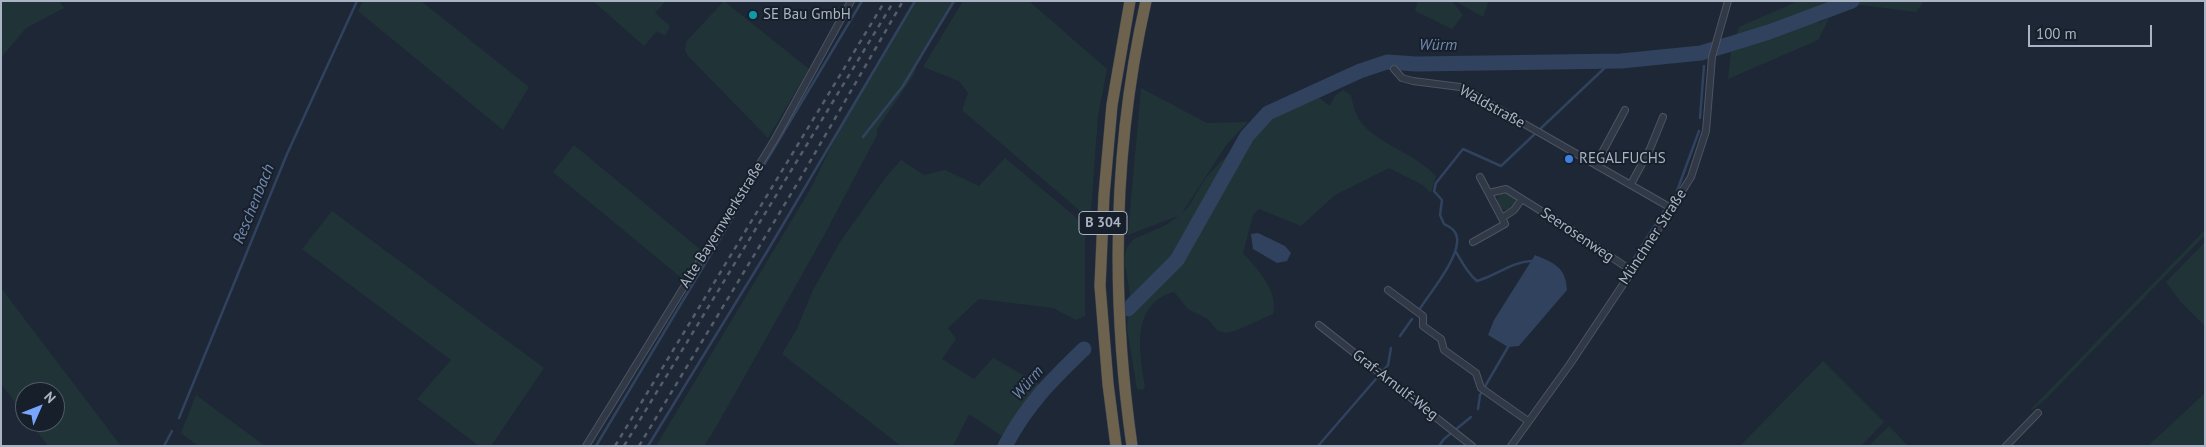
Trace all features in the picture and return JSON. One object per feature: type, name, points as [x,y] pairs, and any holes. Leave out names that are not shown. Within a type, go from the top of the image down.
[{"type":"highway","name":"B 304","points":[[1116,446],[1108,384],[1100,286],[1104,195],[1112,105],[1130,1]]},
{"type":"highway","name":"B 304","points":[[1132,446],[1120,334],[1119,219],[1129,102],[1146,1]]},
{"type":"street","name":"Alte Bayernwerkstraße","points":[[586,446],[771,145],[851,1]]},
{"type":"street","name":"Münchner Straße","points":[[1511,446],[1570,364],[1632,271],[1691,177],[1703,141],[1712,58],[1728,1]]},
{"type":"street","name":"Waldstraße","points":[[1394,69],[1402,78],[1413,81],[1460,87],[1671,208]]},
{"type":"street","points":[[1596,164],[1625,110]]},
{"type":"street","points":[[1631,184],[1650,149],[1663,117]]},
{"type":"street","points":[[1473,242],[1505,224],[1480,177]]},
{"type":"street","name":"Seerosenweg","points":[[1489,193],[1506,189],[1632,271]]},
{"type":"street","points":[[1502,218],[1514,210],[1522,199]]},
{"type":"street","points":[[1388,290],[1423,316],[1422,326],[1441,339],[1444,350],[1476,373],[1483,390],[1528,421]]},
{"type":"street","name":"Graf-Arnulf-Weg","points":[[1319,325],[1472,446]]},
{"type":"street","points":[[2006,446],[2038,413]]},
{"type":"green space","points":[[1,1],[59,1],[64,8],[26,28],[1,58]]},
{"type":"green space","points":[[363,1],[421,1],[529,87],[503,130],[358,11]]},
{"type":"green space","points":[[593,1],[666,1],[655,13],[670,26],[665,36],[657,31],[644,46]]},
{"type":"green space","points":[[724,1],[809,69],[768,138],[688,56],[685,50],[686,42]]},
{"type":"green space","points":[[916,1],[956,1],[918,62],[913,76],[877,129],[877,135],[821,241],[716,427],[704,446],[656,446],[810,190],[848,112]]},
{"type":"green space","points":[[963,1],[1029,1],[1107,69],[1098,116],[1090,223],[1079,210],[962,110],[968,93],[959,81],[923,67]]},
{"type":"green space","points":[[1418,1],[1452,1],[1463,15],[1452,29],[1415,11]]},
{"type":"green space","points":[[1455,1],[1489,1],[1483,17]]},
{"type":"green space","points":[[1798,1],[1924,1],[1916,12],[1861,5],[1851,6],[1817,20],[1819,23],[1829,18],[1818,40],[1728,79],[1731,52],[1739,27]]},
{"type":"green space","points":[[1141,88],[1207,123],[1248,122],[1227,144],[1182,213],[1189,206],[1201,185],[1213,170],[1240,144],[1273,118],[1305,100],[1317,96],[1328,105],[1331,104],[1335,96],[1343,90],[1351,95],[1358,118],[1370,132],[1428,168],[1436,176],[1431,193],[1423,185],[1389,168],[1335,195],[1301,226],[1259,209],[1253,215],[1243,253],[1266,281],[1270,289],[1274,305],[1273,314],[1235,331],[1225,333],[1217,330],[1208,319],[1188,309],[1174,292],[1160,298],[1150,306],[1144,317],[1140,344],[1145,386],[1143,390],[1137,389],[1127,328],[1130,294],[1124,259],[1127,247],[1134,239],[1166,225],[1178,216],[1128,235]]},
{"type":"green space","points":[[574,145],[702,251],[684,280],[553,172]]},
{"type":"green space","points":[[1005,158],[1079,220],[1085,233],[1085,316],[1076,320],[1053,308],[979,299],[948,328],[956,339],[942,359],[974,379],[993,358],[1039,384],[1002,436],[969,414],[953,446],[901,446],[782,354],[797,329],[812,292],[840,242],[886,177],[901,160],[924,175],[945,170],[979,186]]},
{"type":"green space","points":[[1506,192],[1512,195],[1515,201],[1512,207],[1506,210],[1500,207],[1497,201],[1500,195]]},
{"type":"green space","points":[[332,211],[544,368],[491,446],[479,446],[417,399],[451,360],[302,249]]},
{"type":"green space","points":[[2205,230],[2205,235],[2047,398],[2031,411],[2033,407]]},
{"type":"green space","points":[[2205,242],[2205,326],[2180,301],[2166,282]]},
{"type":"green space","points":[[1,288],[121,446],[48,446],[38,432],[65,432],[65,382],[15,382],[15,402],[1,384]]},
{"type":"green space","points":[[1823,361],[1884,422],[1861,446],[1740,446]]},
{"type":"green space","points":[[2205,393],[2205,446],[2148,446]]},
{"type":"green space","points":[[196,395],[265,446],[198,446],[181,433]]},
{"type":"green space","points":[[1889,426],[1908,446],[1869,446]]},
{"type":"water","points":[[1258,233],[1285,246],[1291,253],[1287,261],[1277,263],[1253,249],[1251,234]]},
{"type":"water","points":[[1535,255],[1558,267],[1564,276],[1567,290],[1519,346],[1508,347],[1488,335],[1494,320]]},
{"type":"waterway","name":"Reschenbach","points":[[179,418],[287,154],[357,1]]},
{"type":"waterway","points":[[596,446],[862,1]]},
{"type":"waterway","points":[[648,446],[768,250],[915,1]]},
{"type":"waterway","points":[[863,137],[903,86],[954,1]]},
{"type":"waterway","name":"Würm","points":[[1128,309],[1177,260],[1247,136],[1268,113],[1360,71],[1387,62],[1416,64],[1621,61],[1701,53],[1769,32],[1852,1]]},
{"type":"waterway","name":"Würm","points":[[1707,55],[1708,51]]},
{"type":"waterway","points":[[1419,310],[1449,265],[1457,246],[1457,238],[1454,231],[1444,224],[1440,215],[1442,200],[1434,191],[1436,183],[1463,149],[1501,166],[1612,61]]},
{"type":"waterway","points":[[1700,118],[1704,66]]},
{"type":"waterway","points":[[1677,191],[1699,131]]},
{"type":"waterway","points":[[1634,258],[1664,211]]},
{"type":"waterway","points":[[1456,252],[1477,281],[1510,266],[1531,261]]},
{"type":"waterway","points":[[1400,336],[1412,319]]},
{"type":"waterway","points":[[1478,409],[1480,395],[1508,347]]},
{"type":"waterway","points":[[1318,446],[1388,365],[1391,348]]},
{"type":"waterway","name":"Würm","points":[[1005,446],[1031,405],[1084,349]]},
{"type":"waterway","points":[[1439,446],[1444,439],[1471,417]]},
{"type":"waterway","name":"Reschenbach","points":[[164,446],[172,431]]},
{"type":"railway","points":[[615,446],[885,1]]},
{"type":"railway","points":[[624,446],[894,1]]},
{"type":"railway","points":[[639,446],[800,179],[903,1]]},
{"type":"place","name":"SE Bau GmbH","points":[[753,15]]},
{"type":"place","name":"REGALFUCHS","points":[[1569,159]]}]
